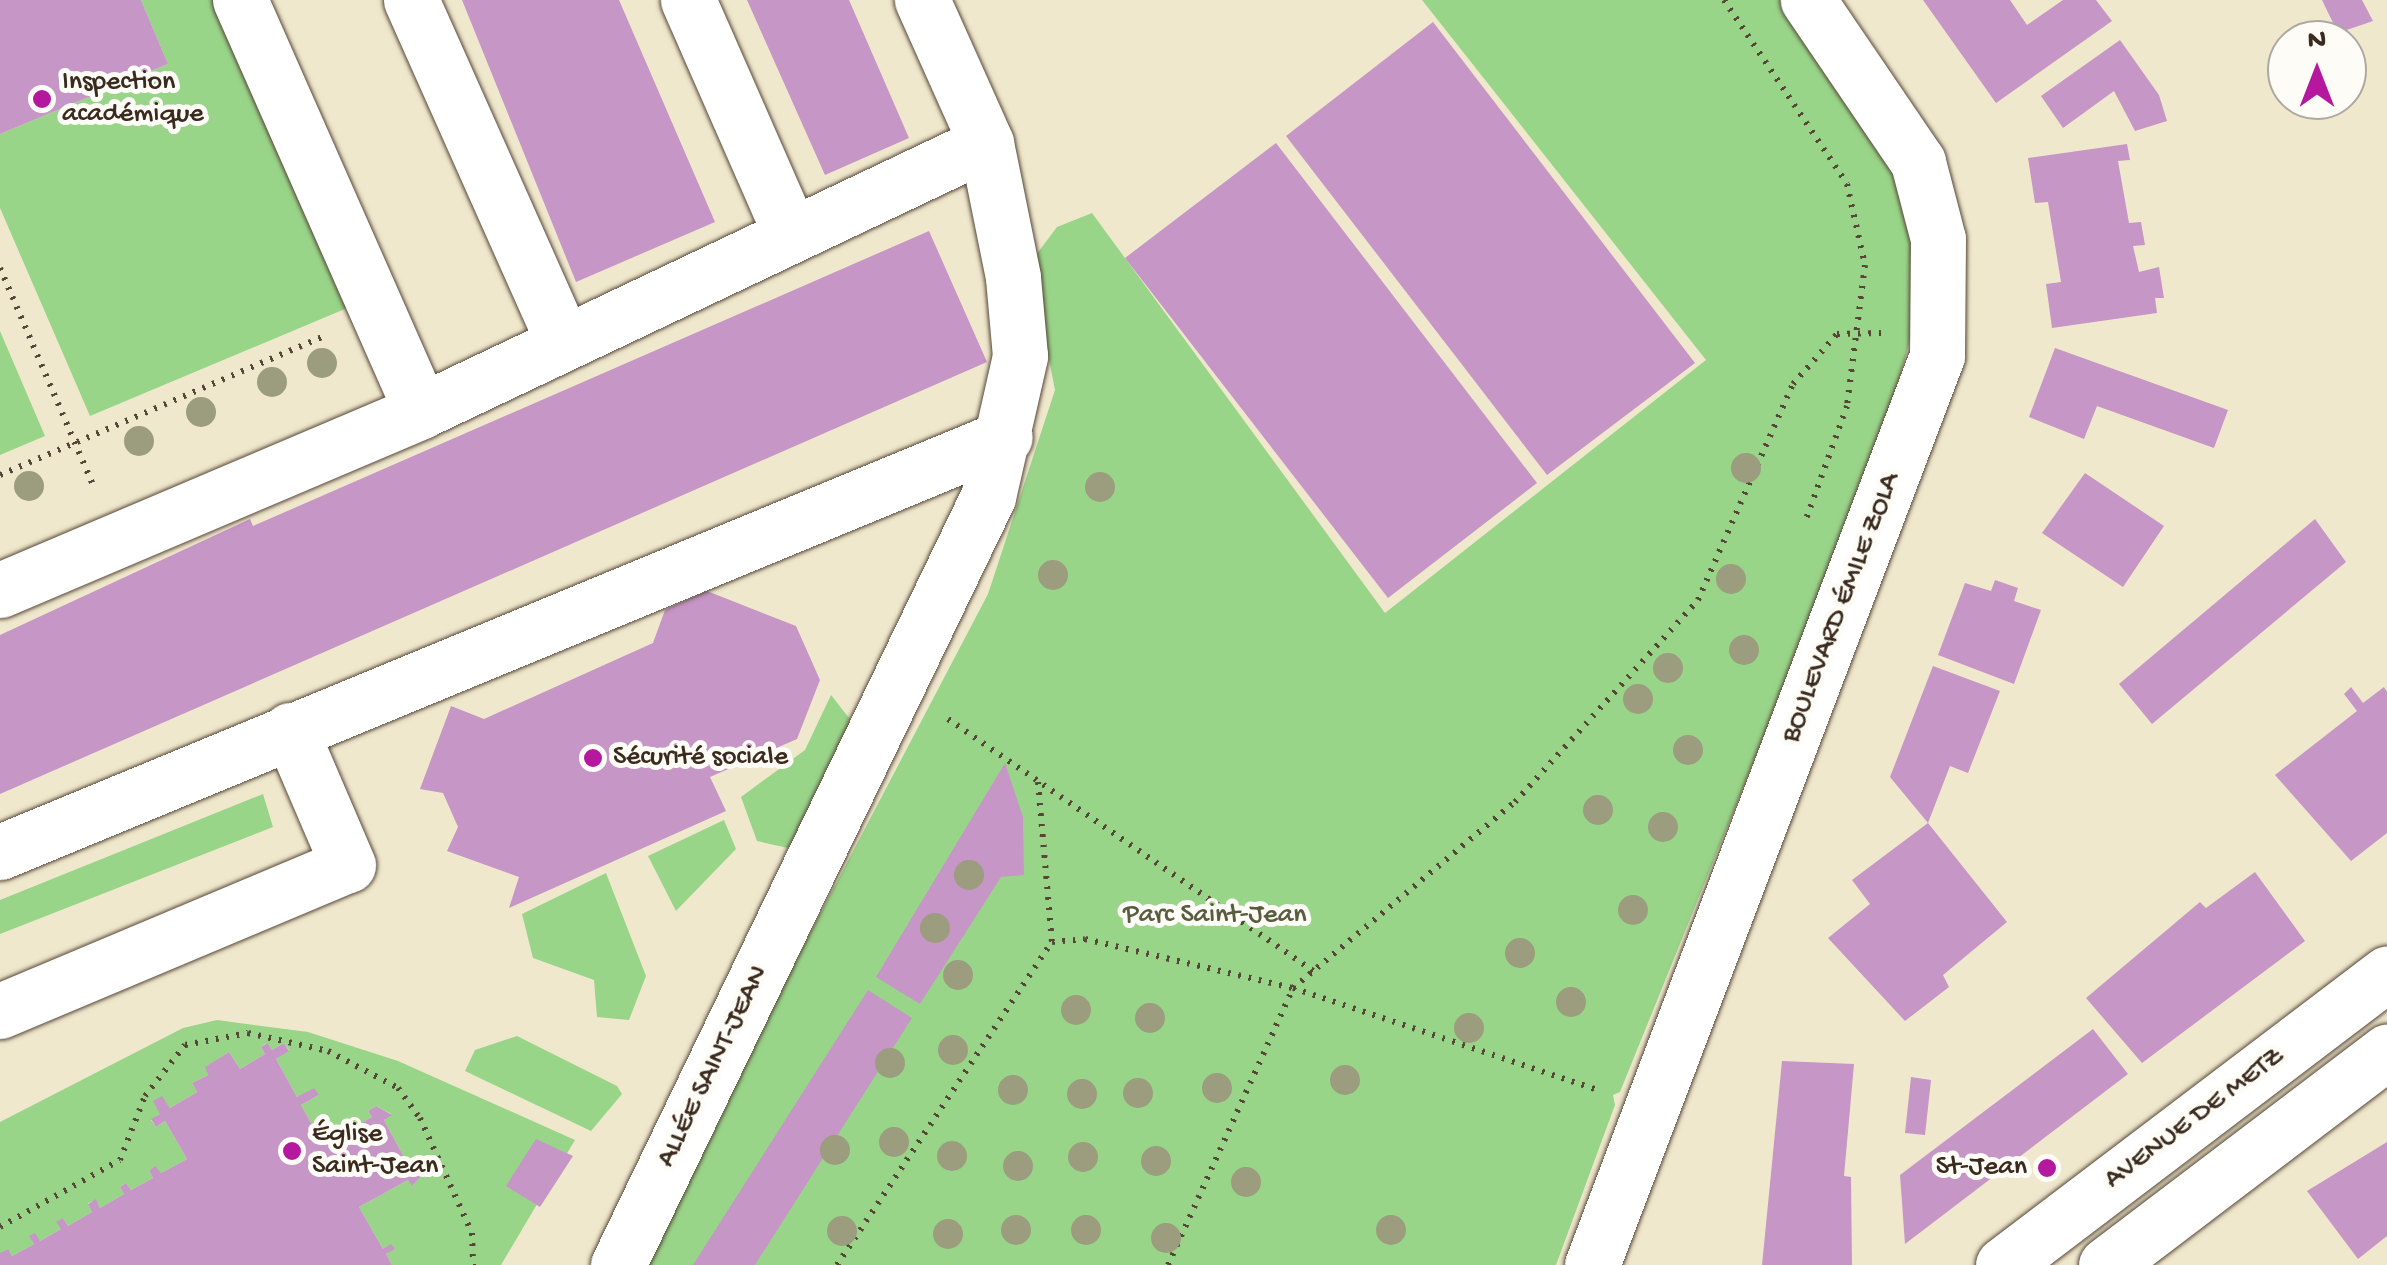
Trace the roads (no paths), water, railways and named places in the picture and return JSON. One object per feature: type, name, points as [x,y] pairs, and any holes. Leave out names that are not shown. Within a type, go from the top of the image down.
[{"type":"street","points":[[240,0],[421,411]]},
{"type":"street","points":[[410,0],[564,342]]},
{"type":"street","points":[[688,0],[790,232]]},
{"type":"street","name":"ALLÉE SAINT-JEAN","points":[[618,1265],[988,496],[1005,437],[1020,356],[1013,277],[986,143],[922,0]]},
{"type":"street","name":"BOULEVARD ÉMILE ZOLA","points":[[1607,1252],[1937,345],[1938,239],[1918,162],[1808,0]]},
{"type":"street","points":[[0,590],[421,411],[790,232],[986,143]]},
{"type":"street","points":[[0,852],[1005,437]]},
{"type":"street","points":[[0,1011],[348,866],[290,730]]},
{"type":"street","name":"AVENUE DE METZ","points":[[2002,1265],[2387,973]]},
{"type":"street","points":[[2106,1265],[2387,1052]]},
{"type":"place","name":"Inspection académique","points":[[42,99]]},
{"type":"place","name":"Sécurité sociale","points":[[593,758]]},
{"type":"place","name":"Église Saint-Jean","points":[[292,1151]]},
{"type":"place","name":"St-Jean","points":[[2047,1168]]},
{"type":"park label","name":"Parc Saint-Jean","points":[[1215,916]]}]
